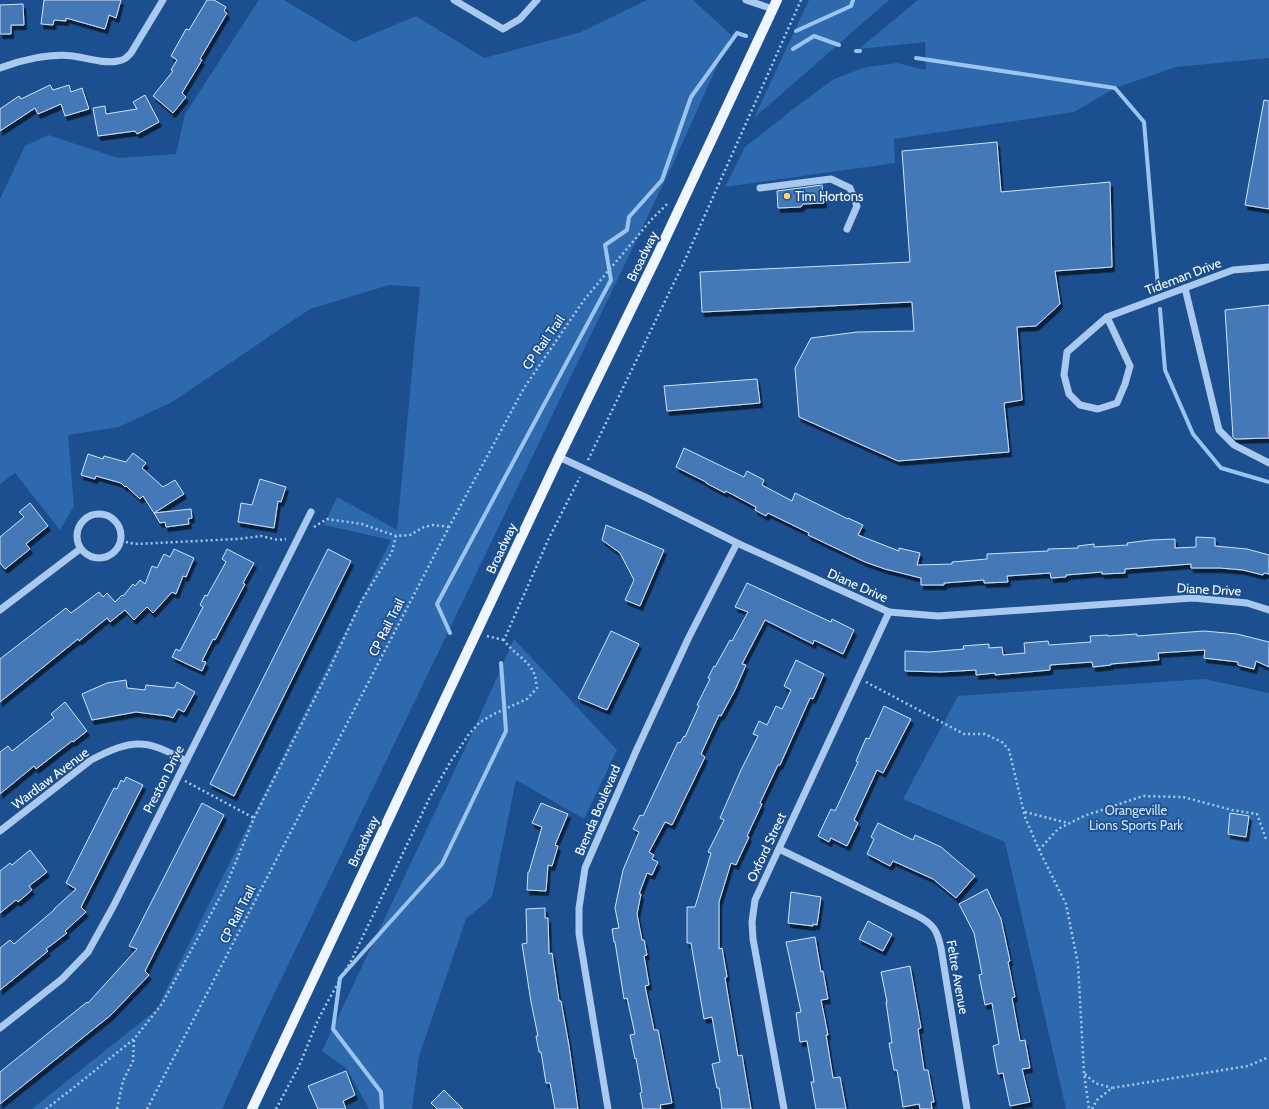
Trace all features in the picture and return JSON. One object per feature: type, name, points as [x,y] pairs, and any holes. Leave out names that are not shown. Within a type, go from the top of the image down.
[{"type":"main road","name":"Broadway","points":[[252,1109],[559,457],[658,254],[775,4]]},
{"type":"street","points":[[0,68],[34,58],[71,56],[101,61],[118,62],[125,60],[131,53],[162,0]]},
{"type":"street","points":[[454,0],[503,29],[520,19],[537,0]]},
{"type":"street","points":[[746,0],[775,4]]},
{"type":"street","points":[[760,188],[831,179],[850,188],[857,206],[847,229]]},
{"type":"street","name":"Tideman Drive","points":[[1107,317],[1130,366],[1125,384],[1117,403],[1098,409],[1080,405],[1069,394],[1064,375],[1067,352],[1107,317],[1233,270],[1269,267]]},
{"type":"street","points":[[1185,288],[1219,430],[1234,445],[1269,463]]},
{"type":"street","name":"Diane Drive","points":[[559,457],[737,542],[889,612],[938,616],[1193,598],[1247,603],[1269,610]]},
{"type":"street","name":"Preston Drive","points":[[0,1028],[62,979],[88,952],[114,905],[311,512]]},
{"type":"street","points":[[102,513],[110,516],[116,521],[120,528],[122,537],[121,541],[116,551],[109,556],[100,559],[92,558],[85,554],[80,548],[76,532],[79,525],[87,516],[102,513]]},
{"type":"street","name":"Brenda Boulevard","points":[[608,1109],[579,934],[579,908],[585,868],[637,749],[689,637],[737,542]]},
{"type":"street","points":[[0,610],[80,548]]},
{"type":"street","name":"Oxford Street","points":[[784,1109],[753,939],[752,922],[755,900],[889,612]]},
{"type":"street","name":"Wardlaw Avenue","points":[[0,831],[91,760],[107,752],[133,743],[145,744],[166,750],[186,761]]},
{"type":"street","name":"Feltre Avenue","points":[[779,849],[916,915],[935,928],[941,948],[967,1109]]},
{"type":"path","points":[[504,640],[549,538],[684,262],[801,0]]},
{"type":"path","name":"CP Rail Trail","points":[[147,1109],[449,527],[524,388],[584,300],[651,220],[673,199]]},
{"type":"path","points":[[121,541],[135,544],[238,539],[261,536],[278,540],[298,537],[327,519],[362,524],[396,536],[410,535],[424,527],[433,525],[449,527]]},
{"type":"path","points":[[46,1109],[72,1090],[134,1038],[162,1004],[225,888],[254,818],[329,670],[362,600],[392,552],[396,536]]},
{"type":"path","points":[[276,1109],[300,1066],[318,1020],[350,963],[430,797],[468,734],[480,722],[496,712],[527,699],[536,688],[534,675],[523,659],[509,648],[504,640],[476,633]]},
{"type":"path","points":[[858,678],[964,734],[985,734],[1002,742],[1009,750],[1024,812],[1039,850],[1066,904],[1078,964],[1084,1073],[1091,1109]]},
{"type":"path","points":[[178,777],[254,818]]},
{"type":"path","points":[[1039,850],[1058,829],[1084,816],[1144,796],[1183,797],[1232,810],[1257,814],[1266,839]]},
{"type":"path","points":[[1024,812],[1069,824]]},
{"type":"path","points":[[117,1109],[123,1081],[133,1062],[134,1038]]},
{"type":"path","points":[[1084,1073],[1095,1084],[1112,1088],[1248,1066],[1269,1057]]},
{"type":"path","points":[[1091,1109],[1097,1100],[1112,1088]]},
{"type":"green space","points":[[259,0],[284,0],[354,42],[416,16],[484,58],[581,32],[647,0],[693,0],[731,35],[672,166],[264,1015],[222,1109],[32,1109],[156,1010],[391,540],[324,525],[337,497],[397,530],[420,287],[389,285],[310,309],[172,402],[119,427],[68,435],[74,506],[60,530],[15,473],[0,484],[0,199],[25,146],[48,135],[118,158],[176,154],[185,114]]},
{"type":"green space","points":[[809,0],[889,0],[754,118]]},
{"type":"green space","points":[[918,0],[1269,0],[1269,58],[1176,67],[1115,88],[1074,112],[894,139],[895,163],[725,187],[745,147],[834,79],[866,67],[897,63],[926,70],[925,42],[859,49]]},
{"type":"green space","points":[[514,639],[617,750],[584,819],[516,780],[492,897],[466,919],[419,1056],[412,1109],[369,1109],[347,1069],[322,1051],[469,740]]},
{"type":"green space","name":"Orangeville Lions Sports Park","points":[[1204,679],[1269,693],[1269,1109],[1066,1109],[1005,842],[903,799],[958,696]]},
{"type":"building","points":[[44,0],[121,0],[116,18],[109,15],[105,29],[66,18],[66,21],[54,20],[53,25],[41,24]]},
{"type":"building","points":[[207,0],[214,0],[226,7],[224,11],[227,13],[200,59],[202,60],[182,93],[186,97],[173,113],[153,96],[173,71],[171,70],[177,60],[171,56],[186,29],[189,30]]},
{"type":"building","points":[[23,4],[24,25],[11,25],[11,34],[0,34],[0,5]]},
{"type":"building","points":[[50,85],[53,90],[69,85],[71,92],[82,88],[89,109],[65,116],[61,104],[38,114],[35,108],[0,131],[0,109],[19,96],[21,99]]},
{"type":"building","points":[[145,95],[159,122],[137,134],[135,131],[98,136],[93,108],[105,106],[106,114],[137,109],[133,102]]},
{"type":"building","points":[[1264,100],[1269,101],[1269,209],[1245,205]]},
{"type":"building","points":[[997,142],[1001,192],[1110,182],[1112,267],[1055,271],[1060,304],[1036,326],[1017,327],[1022,400],[1004,403],[1009,452],[898,461],[799,417],[795,368],[811,338],[857,332],[914,331],[912,302],[702,312],[700,272],[910,262],[902,151]]},
{"type":"building","points":[[822,185],[824,203],[803,204],[801,207],[778,208],[777,191]]},
{"type":"building","points":[[1269,305],[1269,438],[1235,439],[1233,437],[1225,310]]},
{"type":"building","points":[[757,379],[760,403],[667,411],[664,386]]},
{"type":"building","points":[[684,448],[744,477],[747,471],[764,480],[762,485],[792,501],[795,493],[863,525],[858,535],[899,551],[899,548],[920,553],[917,565],[952,564],[952,562],[987,559],[987,554],[1048,551],[1048,549],[1078,548],[1078,546],[1094,544],[1094,547],[1128,545],[1127,543],[1151,540],[1175,539],[1175,548],[1196,547],[1196,537],[1215,538],[1215,546],[1247,549],[1269,555],[1269,574],[1264,573],[1263,575],[1243,570],[1220,568],[1191,568],[1191,564],[1125,569],[1125,573],[1102,574],[1102,572],[1066,575],[1066,577],[1051,578],[1050,573],[1007,576],[1008,582],[984,583],[984,580],[944,583],[944,585],[921,585],[921,578],[885,569],[865,562],[808,535],[809,533],[768,513],[766,516],[755,510],[756,507],[726,491],[725,493],[676,467]]},
{"type":"building","points":[[133,453],[146,463],[142,468],[163,487],[175,480],[184,494],[154,513],[143,496],[140,499],[121,483],[96,476],[95,479],[81,475],[88,454],[103,459],[104,456],[126,462]]},
{"type":"building","points":[[260,479],[286,487],[281,502],[278,501],[274,528],[238,522],[241,503],[252,505]]},
{"type":"building","points":[[30,503],[48,526],[26,544],[30,549],[5,569],[0,563],[0,537],[24,517],[19,512]]},
{"type":"building","points":[[191,509],[192,518],[188,519],[189,524],[166,527],[165,522],[160,523],[154,513]]},
{"type":"building","points":[[606,525],[664,550],[640,606],[625,600],[634,580],[620,553],[602,540]]},
{"type":"building","points":[[174,549],[194,558],[186,577],[183,576],[176,594],[172,592],[153,613],[147,607],[134,620],[125,610],[110,622],[107,618],[79,641],[78,639],[0,702],[0,659],[66,608],[71,613],[99,592],[103,597],[107,593],[115,602],[122,595],[123,596],[133,584],[135,586],[140,580],[145,584],[152,566],[157,568],[164,554],[170,557]]},
{"type":"building","points":[[227,549],[254,563],[243,583],[245,584],[202,661],[206,662],[202,671],[172,657],[176,649],[180,651],[203,607],[200,605],[205,595],[207,596],[226,562],[222,559]]},
{"type":"building","points":[[328,549],[351,561],[234,796],[210,784]]},
{"type":"building","points":[[747,583],[831,622],[832,619],[854,630],[843,654],[814,640],[813,644],[765,620],[742,664],[746,665],[735,690],[721,716],[719,715],[701,754],[705,757],[672,825],[665,822],[649,852],[654,855],[652,859],[658,862],[652,875],[647,873],[639,894],[641,894],[637,914],[642,940],[644,940],[647,955],[644,956],[649,985],[645,986],[654,1030],[658,1030],[672,1103],[660,1105],[661,1109],[643,1109],[640,1093],[642,1092],[630,1035],[635,1034],[627,998],[624,999],[612,929],[619,928],[615,908],[623,870],[639,832],[633,829],[640,815],[643,816],[678,742],[680,743],[684,736],[685,737],[699,706],[697,705],[710,679],[708,678],[714,666],[715,667],[730,640],[732,641],[748,612],[735,607]]},
{"type":"building","points":[[611,631],[639,644],[607,710],[578,698]]},
{"type":"building","points":[[1204,631],[1237,634],[1269,642],[1269,667],[1256,661],[1254,669],[1238,665],[1238,662],[1204,658],[1205,650],[1158,653],[1159,660],[1093,667],[1092,662],[1050,665],[1050,670],[995,675],[995,673],[976,675],[976,670],[940,672],[905,671],[905,651],[929,652],[964,649],[963,646],[989,644],[989,648],[1002,647],[1003,655],[1025,653],[1024,643],[1048,641],[1049,645],[1091,642],[1090,636],[1137,634],[1137,636]]},
{"type":"building","points":[[796,660],[824,674],[813,699],[810,698],[780,765],[778,765],[760,803],[762,804],[747,836],[749,837],[736,865],[731,863],[719,902],[719,949],[722,948],[727,977],[725,978],[738,1056],[742,1055],[751,1109],[722,1109],[719,1088],[717,1088],[712,1064],[720,1062],[712,1017],[704,1019],[691,943],[687,943],[687,907],[695,907],[711,853],[708,852],[724,820],[720,818],[758,736],[753,734],[759,721],[767,725],[776,706],[782,709],[791,690],[784,686]]},
{"type":"building","points":[[126,680],[127,688],[145,690],[146,685],[174,688],[177,682],[195,692],[184,712],[178,709],[173,718],[136,712],[92,720],[82,694],[107,683]]},
{"type":"building","points":[[65,702],[87,731],[36,769],[34,766],[0,794],[0,752],[8,746],[12,751],[54,718],[51,714]]},
{"type":"building","points":[[884,706],[911,719],[883,773],[877,770],[854,820],[858,823],[847,846],[831,838],[829,842],[818,836],[831,809],[835,811],[858,762],[856,761],[866,738],[869,739]]},
{"type":"building","points":[[126,777],[143,785],[81,907],[86,912],[65,931],[67,933],[46,949],[48,951],[0,990],[0,948],[10,940],[14,944],[76,889],[66,883],[114,788],[117,789],[121,780],[124,782]]},
{"type":"building","points":[[202,803],[224,815],[145,971],[149,975],[111,1015],[0,1104],[0,1072],[87,1002],[88,1003],[137,949],[129,946]]},
{"type":"building","points":[[541,803],[568,814],[555,845],[558,846],[552,866],[548,865],[546,891],[527,890],[528,872],[542,827],[532,823]]},
{"type":"building","points":[[1230,813],[1249,816],[1246,837],[1228,834]]},
{"type":"building","points":[[878,823],[913,840],[915,835],[941,847],[975,876],[956,898],[933,879],[893,861],[890,866],[867,854],[874,839],[871,837]]},
{"type":"building","points":[[30,850],[47,872],[29,886],[32,890],[18,902],[16,900],[0,913],[0,871],[10,863],[12,865]]},
{"type":"building","points":[[987,889],[1001,919],[1010,961],[1008,962],[1015,997],[1012,998],[1020,1041],[1025,1040],[1030,1068],[1022,1069],[1030,1102],[1010,1106],[1003,1073],[998,1074],[993,1046],[999,1044],[992,1003],[985,1005],[979,975],[982,974],[974,933],[959,904]]},
{"type":"building","points":[[791,892],[821,897],[817,925],[813,924],[813,926],[788,923]]},
{"type":"building","points":[[545,908],[545,918],[548,918],[549,954],[552,953],[559,1001],[561,1001],[569,1046],[578,1109],[555,1109],[550,1083],[546,1083],[541,1052],[539,1052],[536,1036],[538,1036],[522,944],[527,943],[526,909]]},
{"type":"building","points":[[868,921],[892,934],[883,951],[859,939]]},
{"type":"building","points":[[815,937],[821,972],[823,971],[828,999],[821,1000],[828,1035],[826,1035],[833,1078],[840,1077],[846,1109],[816,1109],[811,1082],[814,1082],[807,1041],[800,1042],[796,1013],[801,1012],[786,942]]},
{"type":"building","points":[[910,966],[921,1028],[918,1029],[924,1070],[928,1070],[934,1102],[931,1102],[932,1109],[920,1109],[919,1104],[903,1107],[897,1070],[894,1070],[889,1043],[892,1043],[887,1002],[881,972]]},
{"type":"building","points":[[346,1071],[355,1095],[343,1101],[346,1109],[318,1109],[308,1086]]},
{"type":"building","points":[[444,1090],[463,1109],[437,1109],[431,1103]]},
{"type":"waterway","points":[[796,31],[851,6],[853,0]]},
{"type":"waterway","points":[[450,633],[437,604],[611,280],[605,245],[627,230],[629,217],[662,180],[691,97],[737,33],[746,36]]},
{"type":"waterway","points":[[793,49],[814,36],[839,45]]},
{"type":"waterway","points":[[916,58],[1115,88],[1144,122],[1158,287]]},
{"type":"waterway","points":[[1160,309],[1165,370],[1193,434],[1221,468],[1269,482]]},
{"type":"waterway","points":[[382,1109],[381,1092],[333,1029],[340,978],[442,864],[506,731],[501,663]]},
{"type":"place","name":"Tim Hortons","points":[[787,196]]}]
